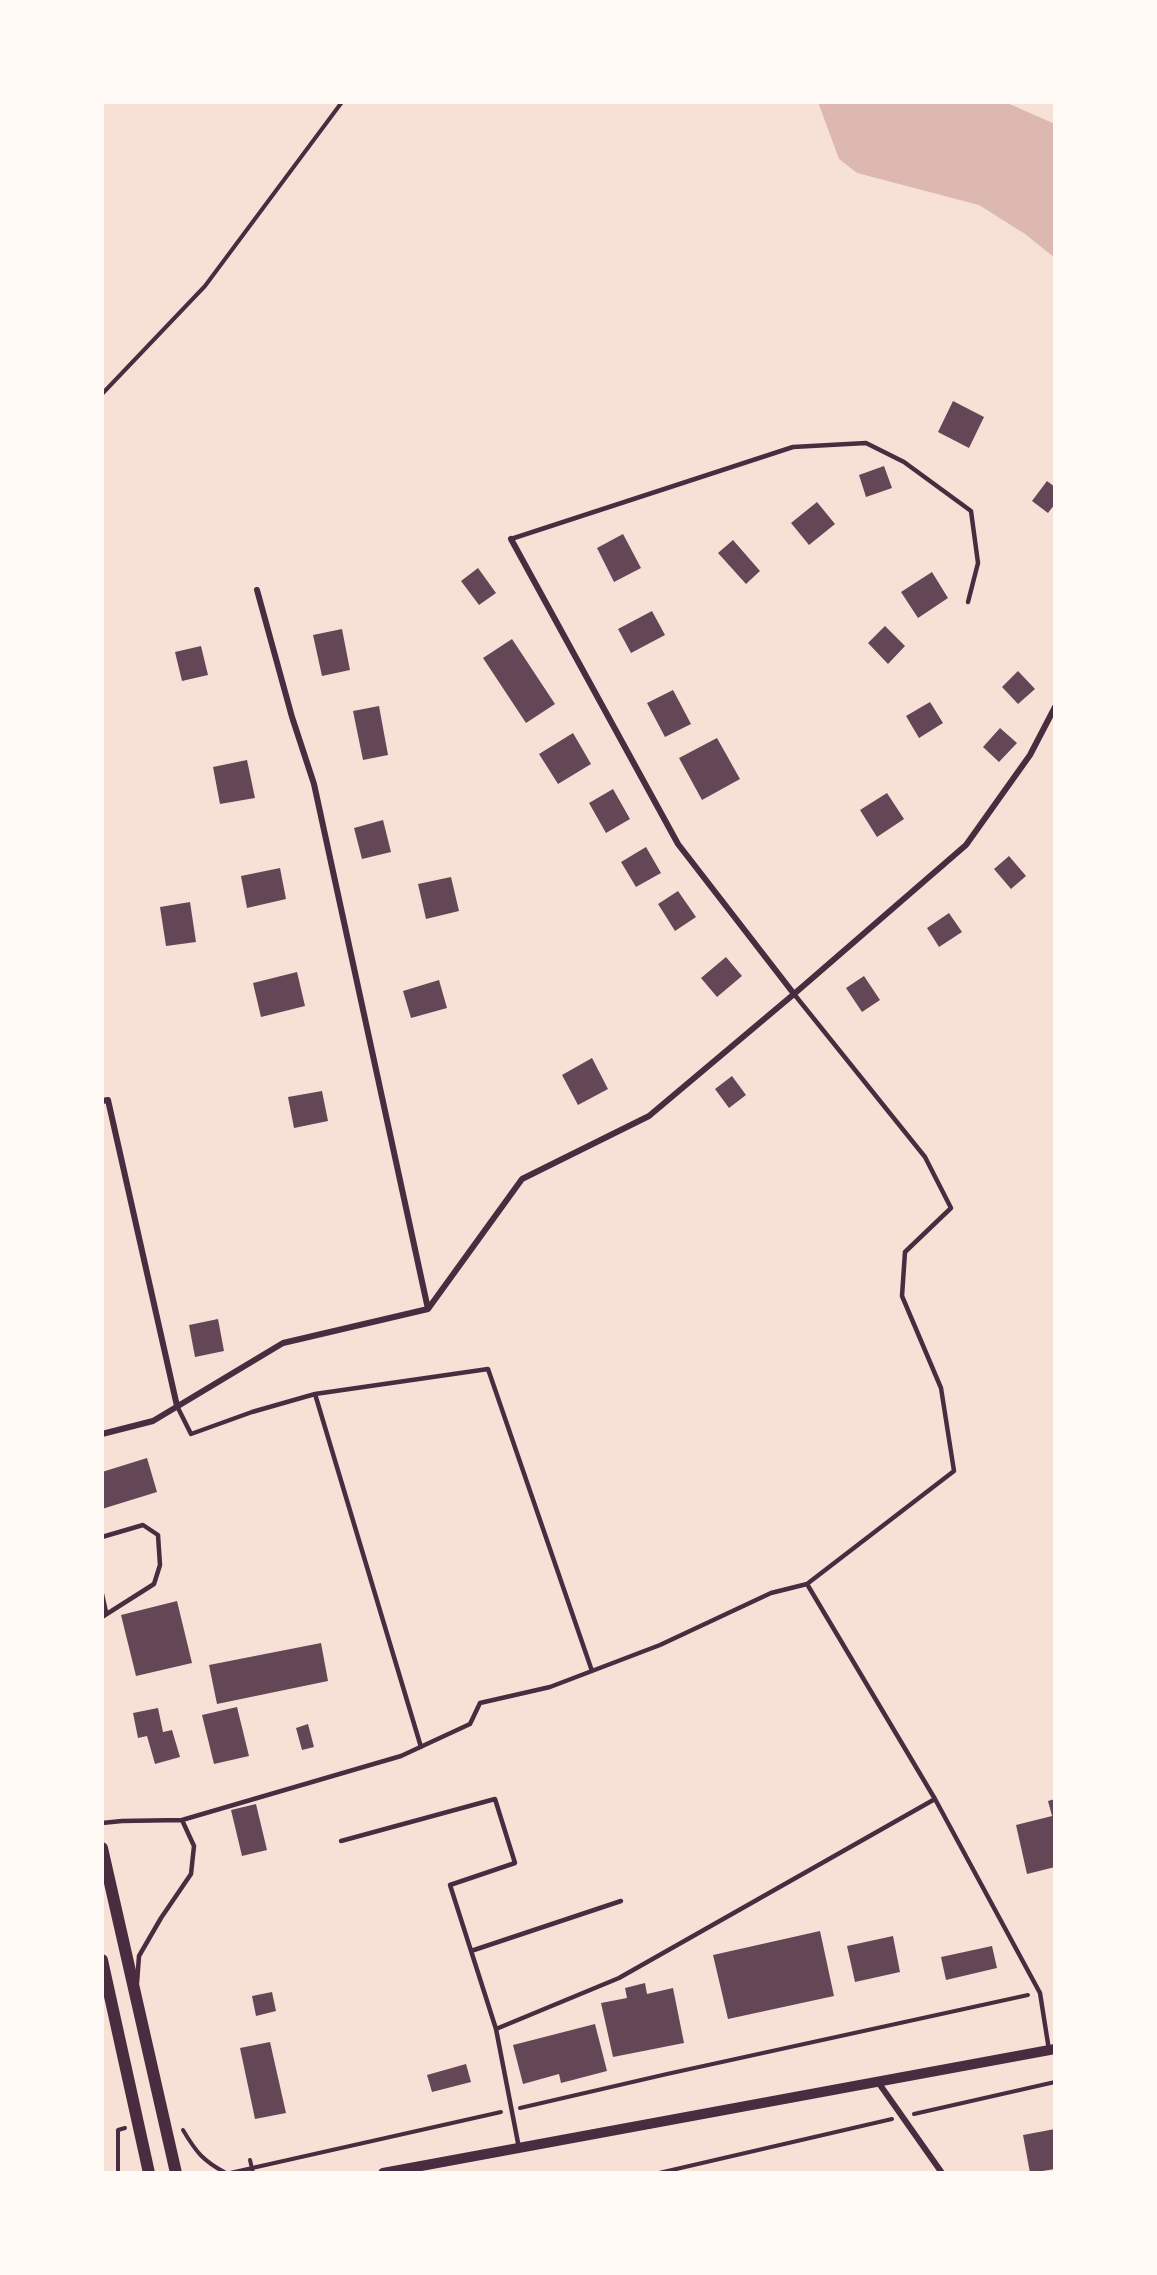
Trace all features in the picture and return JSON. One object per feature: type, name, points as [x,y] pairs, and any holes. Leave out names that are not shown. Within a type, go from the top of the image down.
[{"type":"main road","points":[[102,1848],[176,2173]]},
{"type":"main road","points":[[102,1960],[150,2173]]},
{"type":"street","points":[[511,539],[678,844],[794,994]]},
{"type":"street","points":[[257,590],[292,717],[315,784],[428,1309]]},
{"type":"street","points":[[102,1434],[153,1421],[283,1343],[428,1309],[522,1179],[649,1116],[794,994],[966,844],[1030,755],[1055,707]]},
{"type":"street","points":[[102,1101],[108,1100],[177,1406]]},
{"type":"street","points":[[383,2173],[1052,2050]]},
{"type":"street","points":[[878,2082],[942,2173]]},
{"type":"lane","points":[[511,539],[793,447],[866,443],[904,462],[971,511],[978,563],[968,602]]},
{"type":"lane","points":[[102,1823],[182,1821],[401,1756],[470,1724],[480,1703],[550,1686],[592,1671],[660,1645],[771,1593],[807,1584],[954,1471],[941,1388],[902,1296],[906,1252],[951,1208],[925,1157],[794,994]]},
{"type":"lane","points":[[177,1406],[191,1434],[252,1412],[315,1394],[488,1369],[592,1671]]},
{"type":"lane","points":[[315,1394],[421,1747]]},
{"type":"lane","points":[[102,1537],[143,1526],[158,1535],[160,1555],[160,1565],[154,1584],[104,1614],[102,1594]]},
{"type":"lane","points":[[807,1584],[935,1799],[1040,1993],[1052,2050]]},
{"type":"lane","points":[[341,1841],[495,1799],[515,1863],[450,1885],[496,2029],[519,2149]]},
{"type":"lane","points":[[496,2029],[619,1978],[935,1799]]},
{"type":"lane","points":[[136,2000],[139,1956],[161,1918],[192,1874],[194,1846],[182,1821]]},
{"type":"lane","points":[[471,1951],[621,1901]]},
{"type":"path","points":[[102,394],[205,286],[342,102]]},
{"type":"path","points":[[230,2173],[252,2170],[1040,1993]]},
{"type":"path","points":[[659,2173],[1055,2082]]},
{"type":"path","points":[[250,2160],[252,2170]]},
{"type":"shaded area","points":[[818,102],[1005,102],[1055,124],[1055,258],[1025,234],[979,205],[857,173],[839,159]]},
{"type":"building","points":[[953,401],[984,417],[969,448],[938,432]]},
{"type":"building","points":[[884,466],[892,488],[866,497],[859,475]]},
{"type":"building","points":[[1047,481],[1055,487],[1055,504],[1048,513],[1032,501]]},
{"type":"building","points":[[817,502],[835,524],[809,545],[791,523]]},
{"type":"building","points":[[623,534],[641,568],[614,582],[597,548]]},
{"type":"building","points":[[733,540],[760,571],[746,584],[718,553]]},
{"type":"building","points":[[478,568],[496,593],[479,605],[461,581]]},
{"type":"building","points":[[932,572],[948,598],[918,618],[901,592]]},
{"type":"building","points":[[652,611],[665,635],[631,653],[618,629]]},
{"type":"building","points":[[885,626],[905,646],[888,664],[868,643]]},
{"type":"building","points":[[342,629],[350,670],[322,676],[313,635]]},
{"type":"building","points":[[512,639],[555,704],[526,723],[483,658]]},
{"type":"building","points":[[201,646],[208,675],[182,681],[175,652]]},
{"type":"building","points":[[1018,671],[1035,689],[1018,704],[1002,687]]},
{"type":"building","points":[[673,690],[691,724],[665,737],[647,703]]},
{"type":"building","points":[[930,702],[943,723],[919,738],[906,716]]},
{"type":"building","points":[[379,706],[388,755],[363,760],[353,711]]},
{"type":"building","points":[[1000,728],[1017,743],[999,762],[983,747]]},
{"type":"building","points":[[573,733],[591,764],[558,784],[539,754]]},
{"type":"building","points":[[717,738],[740,779],[702,800],[679,758]]},
{"type":"building","points":[[247,760],[255,798],[220,804],[213,767]]},
{"type":"building","points":[[613,789],[630,819],[606,833],[589,803]]},
{"type":"building","points":[[887,793],[904,819],[877,837],[860,810]]},
{"type":"building","points":[[383,820],[391,852],[362,859],[354,828]]},
{"type":"building","points":[[646,847],[661,873],[636,887],[621,862]]},
{"type":"building","points":[[1009,856],[1026,876],[1011,889],[994,869]]},
{"type":"building","points":[[280,868],[286,899],[247,908],[241,876]]},
{"type":"building","points":[[451,877],[459,911],[426,919],[418,884]]},
{"type":"building","points":[[678,891],[696,917],[675,931],[658,904]]},
{"type":"building","points":[[190,902],[196,942],[166,946],[160,907]]},
{"type":"building","points":[[949,913],[962,932],[939,947],[927,928]]},
{"type":"building","points":[[726,957],[742,976],[717,997],[701,978]]},
{"type":"building","points":[[297,972],[305,1006],[261,1017],[253,983]]},
{"type":"building","points":[[864,976],[880,1000],[862,1012],[846,988]]},
{"type":"building","points":[[439,980],[447,1008],[411,1018],[403,991]]},
{"type":"building","points":[[592,1058],[608,1089],[578,1105],[562,1075]]},
{"type":"building","points":[[732,1076],[746,1095],[729,1108],[715,1089]]},
{"type":"building","points":[[322,1091],[328,1121],[294,1128],[288,1097]]},
{"type":"building","points":[[218,1319],[224,1351],[195,1357],[189,1325]]},
{"type":"building","points":[[147,1458],[157,1492],[102,1509],[102,1472]]},
{"type":"building","points":[[177,1601],[192,1663],[136,1676],[121,1615]]},
{"type":"building","points":[[321,1643],[328,1681],[217,1704],[209,1665]]},
{"type":"building","points":[[237,1707],[249,1756],[214,1764],[202,1715]]},
{"type":"building","points":[[158,1708],[163,1732],[172,1730],[180,1757],[155,1764],[147,1736],[138,1738],[133,1713]]},
{"type":"building","points":[[308,1724],[314,1747],[302,1750],[296,1728]]},
{"type":"building","points":[[1055,1799],[1055,1867],[1027,1874],[1016,1825],[1052,1816],[1048,1801]]},
{"type":"building","points":[[256,1804],[267,1850],[242,1856],[231,1810]]},
{"type":"building","points":[[820,1931],[834,1996],[728,2019],[713,1955]]},
{"type":"building","points":[[893,1936],[900,1972],[855,1982],[847,1946]]},
{"type":"building","points":[[992,1946],[997,1968],[946,1980],[941,1957]]},
{"type":"building","points":[[645,1983],[647,1994],[673,1988],[684,2043],[613,2057],[601,2003],[627,1998],[625,1988]]},
{"type":"building","points":[[272,1992],[276,2011],[256,2016],[252,1996]]},
{"type":"building","points":[[595,2024],[607,2071],[561,2083],[559,2074],[523,2084],[513,2045]]},
{"type":"building","points":[[270,2042],[286,2113],[255,2119],[240,2048]]},
{"type":"building","points":[[466,2064],[471,2082],[432,2092],[427,2075]]},
{"type":"building","points":[[1055,2129],[1055,2169],[1030,2173],[1023,2135]]}]
